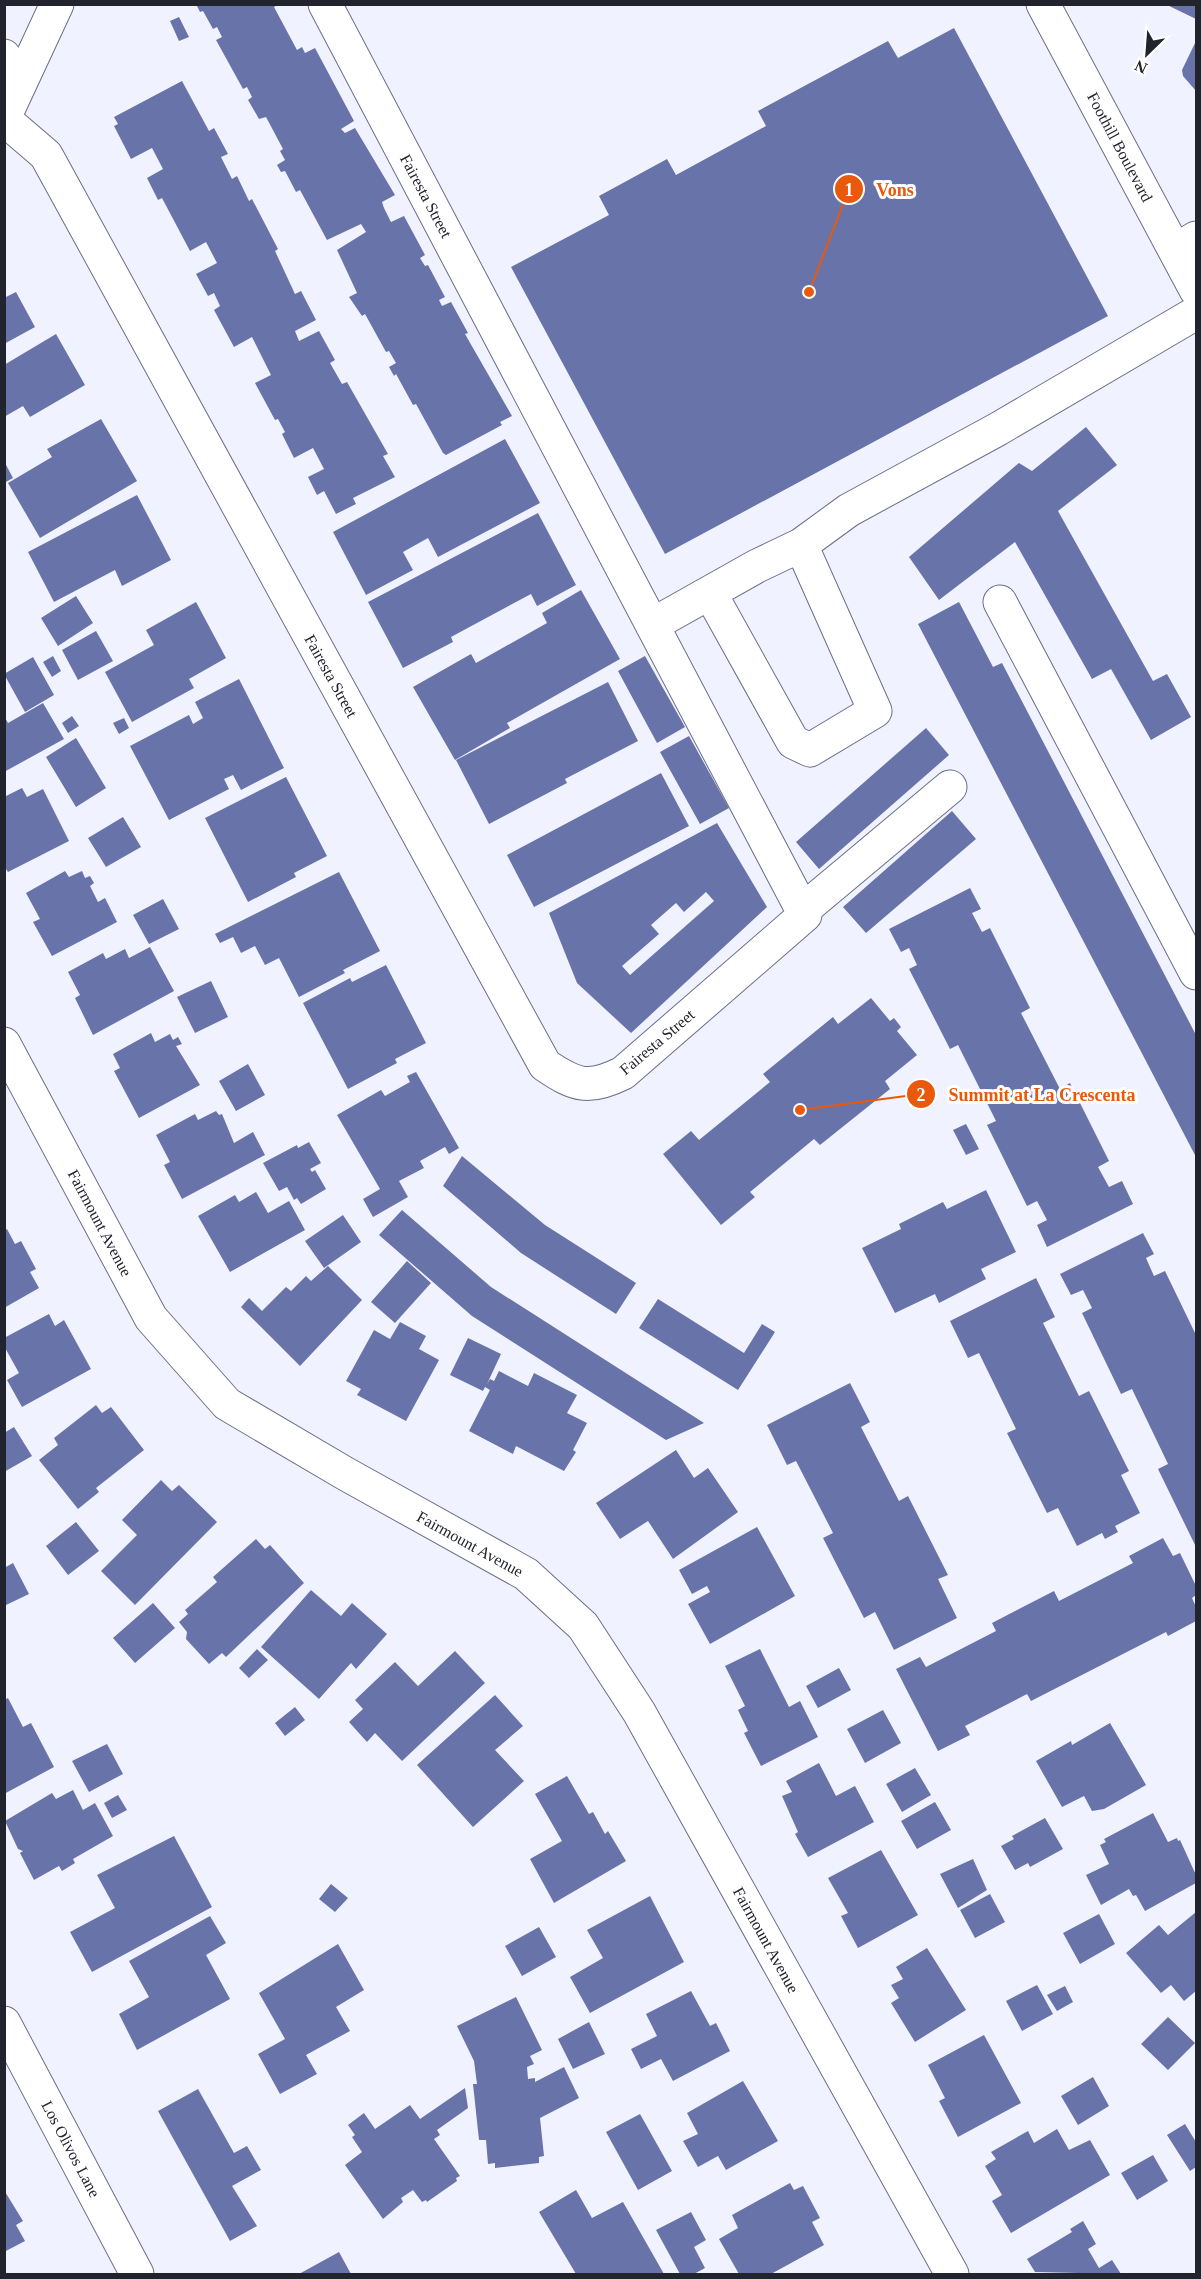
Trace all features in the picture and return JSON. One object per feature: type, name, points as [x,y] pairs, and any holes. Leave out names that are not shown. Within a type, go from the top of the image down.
[{"type":"street","points":[[4,118],[12,70],[57,4]]},
{"type":"street","name":"Fairesta Street","points":[[4,118],[46,155],[545,1065],[563,1077],[585,1085],[602,1083],[623,1073],[805,915],[325,4]]},
{"type":"street","name":"Foothill Boulevard","points":[[1043,4],[1186,244],[1197,290]]},
{"type":"street","points":[[652,625],[801,545],[849,510],[998,429],[1197,313]]},
{"type":"street","points":[[710,592],[794,742],[810,750],[875,711],[801,545]]},
{"type":"street","points":[[1000,602],[1194,961]]},
{"type":"street","points":[[803,910],[950,788]]},
{"type":"street","name":"Fairmount Avenue","points":[[4,1044],[151,1318],[227,1404],[345,1474],[526,1574],[583,1626],[639,1712],[952,2274]]},
{"type":"street","name":"Los Olivos Lane","points":[[4,2023],[137,2274]]},
{"type":"building","points":[[196,4],[279,4],[274,7],[297,50],[302,47],[305,53],[315,48],[354,121],[341,129],[345,133],[355,128],[395,195],[382,202],[391,222],[404,216],[425,255],[420,258],[425,266],[428,265],[445,297],[439,300],[442,306],[451,302],[468,333],[465,334],[512,416],[500,422],[502,425],[446,455],[443,453],[416,404],[413,405],[396,374],[394,376],[389,367],[396,363],[389,351],[386,352],[365,314],[362,316],[349,297],[357,293],[337,250],[366,232],[361,224],[327,240],[300,190],[296,192],[285,171],[281,172],[277,165],[285,160],[280,151],[283,149],[266,117],[259,119],[248,100],[252,97],[247,87],[243,89],[216,40],[222,37],[217,27],[213,29],[203,11],[200,12]]},
{"type":"building","points":[[1165,4],[1196,4],[1196,19]]},
{"type":"building","points":[[179,17],[189,37],[179,41],[170,21]]},
{"type":"building","points":[[954,28],[1108,316],[665,554],[511,267],[609,215],[599,196],[667,159],[676,175],[766,126],[758,111],[888,41],[898,58]]},
{"type":"building","points":[[1196,41],[1196,91],[1183,76],[1182,70]]},
{"type":"building","points":[[182,81],[209,131],[214,128],[228,154],[221,157],[232,179],[237,176],[249,201],[252,199],[278,249],[275,251],[295,294],[301,291],[316,320],[295,331],[299,341],[319,331],[335,360],[330,363],[342,384],[347,382],[388,454],[383,456],[395,477],[353,498],[356,504],[336,514],[324,491],[317,495],[308,477],[324,469],[313,448],[294,458],[282,434],[285,432],[278,419],[275,420],[255,383],[271,375],[252,337],[234,347],[214,310],[220,306],[214,293],[208,296],[196,274],[217,263],[206,242],[190,251],[162,198],[158,200],[147,178],[163,169],[152,148],[131,159],[114,126],[118,124],[114,117]]},
{"type":"building","points":[[16,292],[35,327],[4,344],[4,298]]},
{"type":"building","points":[[56,334],[85,385],[30,417],[23,406],[4,417],[4,365]]},
{"type":"building","points":[[101,419],[137,481],[40,538],[8,483],[52,457],[47,449]]},
{"type":"building","points":[[1086,427],[1117,465],[1058,511],[1153,681],[1167,674],[1191,717],[1151,740],[1111,669],[1092,679],[1015,542],[939,600],[909,557],[1019,463],[1032,471]]},
{"type":"building","points":[[505,439],[540,503],[438,557],[428,538],[403,552],[413,570],[366,595],[333,532]]},
{"type":"building","points":[[4,461],[13,478],[4,483]]},
{"type":"building","points":[[137,495],[171,560],[122,586],[115,570],[54,602],[28,552]]},
{"type":"building","points":[[538,513],[576,585],[537,606],[531,594],[451,637],[453,642],[403,668],[368,602]]},
{"type":"building","points":[[581,590],[620,659],[507,723],[510,728],[455,760],[413,687],[471,654],[476,663],[547,623],[542,613]]},
{"type":"building","points":[[76,596],[93,623],[58,646],[41,618]]},
{"type":"building","points":[[196,602],[226,658],[189,679],[194,688],[132,722],[105,672],[154,645],[146,630]]},
{"type":"building","points":[[959,602],[993,667],[1002,663],[1196,1035],[1196,1157],[918,624]]},
{"type":"building","points":[[96,631],[113,661],[78,680],[62,650]]},
{"type":"building","points":[[53,656],[61,671],[52,677],[43,662]]},
{"type":"building","points":[[645,656],[685,727],[657,743],[618,671]]},
{"type":"building","points":[[33,657],[54,695],[25,712],[4,674]]},
{"type":"building","points":[[239,679],[284,768],[241,790],[233,775],[224,779],[229,789],[169,820],[130,746],[189,715],[193,724],[203,718],[195,702]]},
{"type":"building","points":[[608,682],[638,741],[565,779],[567,783],[489,824],[456,760]]},
{"type":"building","points":[[43,703],[64,739],[4,772],[4,716],[8,723]]},
{"type":"building","points":[[72,716],[79,726],[68,733],[62,723]]},
{"type":"building","points":[[124,718],[129,728],[119,734],[113,723]]},
{"type":"building","points":[[926,728],[949,755],[819,869],[796,842]]},
{"type":"building","points":[[689,736],[729,808],[700,824],[660,752]]},
{"type":"building","points":[[76,738],[106,788],[76,807],[46,757]]},
{"type":"building","points":[[661,773],[689,826],[534,907],[507,855]]},
{"type":"building","points":[[286,777],[327,856],[294,873],[296,877],[248,902],[205,818]]},
{"type":"building","points":[[22,788],[27,797],[43,789],[69,841],[8,872],[4,866],[4,797]]},
{"type":"building","points":[[952,811],[976,839],[866,933],[843,907]]},
{"type":"building","points":[[123,817],[141,847],[106,867],[88,838]]},
{"type":"building","points":[[717,823],[767,907],[631,1033],[577,983],[549,913]],"holes":[[[706,892],[714,901],[630,975],[622,966],[659,934],[651,925],[676,903],[684,912]]]},
{"type":"building","points":[[65,871],[69,877],[82,871],[85,878],[90,876],[94,883],[90,886],[98,902],[105,898],[117,922],[52,956],[33,922],[40,919],[26,893]]},
{"type":"building","points":[[339,872],[380,951],[343,970],[345,973],[299,997],[279,958],[265,965],[255,946],[241,953],[233,937],[220,943],[215,934]]},
{"type":"building","points":[[970,888],[981,909],[972,913],[982,932],[990,928],[1030,1008],[1021,1013],[1060,1089],[1070,1083],[1109,1161],[1098,1167],[1109,1187],[1122,1181],[1133,1204],[1047,1247],[1037,1225],[1047,1220],[1037,1201],[1027,1206],[987,1125],[996,1121],[958,1045],[950,1049],[909,969],[917,965],[909,948],[901,952],[889,929]]},
{"type":"building","points":[[163,899],[179,929],[149,944],[133,915]]},
{"type":"building","points":[[150,947],[174,991],[93,1035],[75,998],[80,995],[68,972],[103,953],[106,959],[125,949],[129,958]]},
{"type":"building","points":[[386,965],[426,1043],[395,1059],[397,1063],[348,1089],[303,1003],[350,978],[352,982]]},
{"type":"building","points":[[211,981],[228,1017],[195,1033],[177,997]]},
{"type":"building","points":[[871,998],[890,1021],[894,1018],[901,1027],[897,1031],[917,1055],[885,1081],[890,1089],[820,1145],[814,1139],[750,1192],[755,1197],[721,1225],[663,1154],[691,1131],[699,1140],[770,1082],[763,1074],[833,1017],[838,1024]]},
{"type":"building","points":[[151,1033],[155,1042],[170,1034],[173,1040],[178,1037],[182,1044],[176,1046],[200,1085],[139,1118],[114,1071],[120,1068],[113,1054]]},
{"type":"building","points":[[248,1064],[265,1095],[236,1111],[219,1081]]},
{"type":"building","points":[[416,1072],[459,1148],[449,1154],[445,1147],[420,1161],[424,1168],[399,1181],[408,1197],[373,1217],[363,1199],[380,1189],[337,1115],[381,1090],[385,1096],[410,1082],[407,1076]]},
{"type":"building","points":[[216,1111],[219,1115],[222,1114],[234,1143],[253,1132],[265,1155],[182,1199],[164,1165],[170,1162],[156,1135],[195,1114],[198,1120]]},
{"type":"building","points":[[966,1124],[979,1149],[966,1155],[953,1130]]},
{"type":"building","points":[[309,1142],[321,1163],[310,1169],[312,1172],[315,1170],[326,1189],[301,1204],[297,1198],[294,1200],[287,1187],[279,1191],[263,1163],[297,1145],[298,1148]]},
{"type":"building","points":[[462,1156],[545,1225],[636,1283],[616,1314],[521,1253],[443,1186]]},
{"type":"building","points":[[986,1190],[1016,1252],[981,1269],[986,1279],[939,1303],[935,1294],[895,1313],[862,1248],[901,1229],[899,1224],[943,1202],[947,1209]]},
{"type":"building","points":[[256,1192],[268,1213],[289,1201],[305,1230],[230,1272],[198,1216],[235,1195],[239,1202]]},
{"type":"building","points":[[402,1210],[491,1287],[704,1423],[666,1440],[472,1316],[379,1235]]},
{"type":"building","points":[[343,1215],[361,1242],[324,1268],[305,1241]]},
{"type":"building","points":[[7,1229],[15,1244],[21,1241],[36,1269],[30,1272],[39,1288],[4,1308],[4,1231]]},
{"type":"building","points":[[1143,1233],[1154,1254],[1146,1258],[1154,1276],[1165,1271],[1196,1335],[1196,1547],[1158,1469],[1168,1464],[1132,1389],[1121,1394],[1082,1313],[1092,1308],[1083,1290],[1071,1295],[1060,1274]]},
{"type":"building","points":[[407,1261],[431,1283],[395,1323],[371,1302]]},
{"type":"building","points":[[328,1266],[362,1300],[300,1366],[241,1307],[249,1298],[262,1311],[286,1287],[291,1291],[306,1276],[311,1281]]},
{"type":"building","points":[[1036,1278],[1055,1317],[1043,1323],[1079,1396],[1089,1391],[1129,1471],[1121,1475],[1140,1513],[1115,1526],[1118,1532],[1105,1539],[1102,1533],[1077,1546],[1058,1508],[1047,1513],[1007,1433],[1016,1429],[979,1353],[968,1358],[950,1321]]},
{"type":"building","points":[[658,1299],[744,1353],[762,1324],[775,1332],[738,1390],[639,1328]]},
{"type":"building","points":[[49,1314],[55,1326],[64,1320],[91,1369],[22,1407],[7,1380],[19,1373],[4,1346],[4,1338]]},
{"type":"building","points":[[400,1322],[426,1336],[419,1349],[439,1360],[406,1421],[357,1395],[361,1389],[346,1381],[374,1330],[390,1339]]},
{"type":"building","points":[[468,1338],[501,1354],[487,1384],[490,1379],[494,1381],[499,1371],[528,1386],[534,1373],[577,1395],[567,1413],[587,1423],[573,1450],[576,1452],[564,1471],[516,1446],[513,1454],[469,1431],[490,1390],[485,1387],[483,1391],[450,1375]]},
{"type":"building","points":[[850,1383],[870,1422],[861,1427],[899,1501],[908,1496],[948,1575],[938,1579],[957,1618],[894,1650],[875,1612],[864,1618],[823,1538],[833,1533],[796,1461],[787,1465],[767,1425]]},
{"type":"building","points":[[96,1405],[102,1413],[111,1407],[144,1450],[96,1488],[99,1492],[78,1509],[39,1460],[58,1445],[54,1438]]},
{"type":"building","points":[[14,1427],[32,1456],[4,1472],[4,1433]]},
{"type":"building","points":[[676,1450],[694,1478],[708,1468],[738,1512],[673,1559],[648,1521],[620,1539],[596,1503]]},
{"type":"building","points":[[161,1480],[172,1491],[179,1485],[217,1522],[135,1605],[101,1571],[137,1535],[122,1520]]},
{"type":"building","points":[[76,1522],[99,1551],[68,1575],[46,1546]]},
{"type":"building","points":[[757,1527],[795,1596],[710,1644],[688,1604],[710,1592],[707,1586],[692,1594],[679,1570]]},
{"type":"building","points":[[1163,1538],[1173,1556],[1180,1553],[1196,1586],[1196,1595],[1192,1598],[1196,1607],[1196,1621],[1168,1636],[1166,1632],[1031,1701],[1027,1694],[965,1726],[970,1735],[938,1751],[896,1669],[920,1657],[926,1667],[996,1631],[992,1623],[1054,1591],[1059,1601],[1133,1563],[1129,1556]]},
{"type":"building","points":[[256,1539],[265,1549],[270,1545],[304,1583],[226,1657],[222,1653],[209,1664],[186,1639],[187,1632],[179,1622],[188,1614],[185,1610],[217,1582],[213,1577]]},
{"type":"building","points":[[13,1563],[29,1594],[4,1606],[4,1568]]},
{"type":"building","points":[[311,1590],[341,1616],[352,1603],[387,1634],[356,1669],[351,1663],[319,1699],[261,1647]]},
{"type":"building","points":[[153,1603],[175,1628],[135,1663],[113,1638]]},
{"type":"building","points":[[257,1649],[268,1660],[249,1678],[239,1668]]},
{"type":"building","points":[[760,1649],[789,1707],[800,1701],[818,1737],[761,1766],[744,1733],[748,1731],[738,1710],[745,1706],[725,1666]]},
{"type":"building","points":[[455,1651],[485,1683],[402,1761],[375,1733],[367,1742],[349,1722],[363,1709],[355,1700],[395,1662],[418,1686]]},
{"type":"building","points":[[839,1668],[851,1690],[818,1708],[806,1686]]},
{"type":"building","points":[[495,1695],[523,1726],[495,1750],[524,1781],[473,1827],[417,1765]]},
{"type":"building","points":[[8,1698],[23,1727],[31,1723],[54,1767],[4,1794],[4,1700]]},
{"type":"building","points":[[295,1707],[305,1720],[285,1736],[275,1723]]},
{"type":"building","points":[[883,1710],[901,1743],[865,1763],[847,1729]]},
{"type":"building","points":[[1110,1723],[1146,1785],[1104,1809],[1092,1811],[1084,1796],[1062,1807],[1036,1761],[1071,1741],[1072,1745]]},
{"type":"building","points":[[107,1744],[123,1774],[89,1792],[72,1761]]},
{"type":"building","points":[[819,1763],[836,1796],[855,1786],[874,1822],[808,1857],[795,1834],[798,1832],[782,1796],[792,1792],[786,1781]]},
{"type":"building","points":[[915,1768],[931,1795],[902,1812],[886,1784]]},
{"type":"building","points":[[567,1776],[589,1814],[593,1812],[605,1834],[608,1831],[626,1861],[554,1903],[530,1859],[562,1841],[535,1794]]},
{"type":"building","points":[[73,1790],[83,1810],[95,1803],[113,1836],[73,1859],[75,1863],[62,1871],[59,1866],[34,1880],[20,1853],[23,1851],[18,1849],[5,1821],[52,1793],[56,1799]]},
{"type":"building","points":[[118,1795],[127,1810],[112,1818],[104,1803]]},
{"type":"building","points":[[935,1802],[951,1830],[917,1849],[901,1821]]},
{"type":"building","points":[[1153,1813],[1168,1842],[1177,1838],[1178,1841],[1180,1840],[1196,1875],[1196,1883],[1145,1911],[1136,1895],[1133,1896],[1129,1889],[1101,1905],[1086,1875],[1109,1864],[1100,1845],[1106,1842],[1104,1839]]},
{"type":"building","points":[[1045,1818],[1063,1849],[1030,1867],[1028,1863],[1015,1870],[1001,1846],[1014,1839],[1012,1836]]},
{"type":"building","points":[[174,1836],[212,1907],[92,1972],[70,1932],[115,1908],[97,1875]]},
{"type":"building","points":[[881,1850],[918,1915],[858,1948],[841,1916],[848,1913],[828,1878]]},
{"type":"building","points":[[973,1859],[987,1890],[958,1908],[940,1874]]},
{"type":"building","points":[[331,1884],[348,1898],[335,1912],[319,1899]]},
{"type":"building","points":[[990,1894],[1005,1922],[975,1938],[960,1910]]},
{"type":"building","points":[[650,1896],[684,1962],[590,2013],[570,1977],[603,1958],[587,1930]]},
{"type":"building","points":[[1196,1912],[1196,1991],[1184,2001],[1171,1985],[1161,1993],[1126,1953],[1159,1925],[1168,1935]]},
{"type":"building","points":[[1099,1914],[1115,1944],[1080,1964],[1063,1933]]},
{"type":"building","points":[[210,1916],[226,1943],[206,1955],[230,1999],[137,2050],[119,2014],[149,1997],[129,1961]]},
{"type":"building","points":[[539,1927],[556,1957],[522,1976],[505,1946]]},
{"type":"building","points":[[338,1944],[364,1990],[336,2007],[350,2031],[306,2055],[317,2074],[280,2094],[258,2054],[285,2039],[259,1993]]},
{"type":"building","points":[[927,1948],[966,2010],[915,2042],[891,2003],[899,1998],[891,1985],[903,1979],[896,1967]]},
{"type":"building","points":[[1037,1985],[1053,2014],[1022,2031],[1006,2001]]},
{"type":"building","points":[[1065,1986],[1073,2002],[1057,2011],[1047,1995]]},
{"type":"building","points":[[691,1991],[710,2026],[716,2023],[730,2051],[673,2081],[661,2059],[641,2069],[631,2049],[657,2036],[646,2014]]},
{"type":"building","points":[[516,1997],[542,2050],[530,2056],[534,2064],[527,2067],[528,2079],[535,2078],[535,2082],[564,2067],[579,2098],[540,2118],[544,2156],[539,2157],[539,2163],[495,2168],[495,2163],[488,2164],[486,2140],[479,2140],[473,2084],[477,2084],[474,2061],[457,2026]]},
{"type":"building","points":[[1168,2017],[1195,2043],[1168,2070],[1141,2044]]},
{"type":"building","points":[[589,2022],[605,2054],[573,2069],[558,2039]]},
{"type":"building","points":[[984,2035],[1021,2103],[958,2137],[939,2101],[945,2098],[928,2065]]},
{"type":"building","points":[[1093,2077],[1109,2106],[1078,2125],[1061,2096]]},
{"type":"building","points":[[743,2081],[778,2141],[726,2170],[718,2156],[698,2167],[683,2141],[698,2134],[687,2113]]},
{"type":"building","points":[[465,2088],[468,2108],[437,2130],[440,2135],[434,2139],[460,2176],[456,2178],[457,2181],[427,2202],[426,2200],[422,2202],[413,2190],[401,2198],[403,2202],[383,2219],[345,2165],[362,2152],[352,2137],[355,2135],[348,2125],[364,2113],[375,2129],[410,2105],[420,2119]]},
{"type":"building","points":[[198,2089],[234,2153],[247,2146],[261,2170],[232,2186],[257,2226],[230,2241],[158,2111]]},
{"type":"building","points":[[640,2114],[672,2171],[638,2190],[606,2132]]},
{"type":"building","points":[[1185,2124],[1196,2142],[1196,2167],[1190,2171],[1167,2135]]},
{"type":"building","points":[[1057,2129],[1069,2150],[1090,2140],[1110,2175],[1011,2233],[992,2201],[1002,2195],[985,2166],[996,2159],[991,2152],[1028,2131],[1034,2143]]},
{"type":"building","points":[[1153,2155],[1168,2181],[1137,2200],[1121,2173]]},
{"type":"building","points":[[790,2183],[794,2190],[803,2186],[820,2218],[812,2222],[824,2245],[771,2274],[739,2274],[719,2239],[738,2228],[732,2215]]},
{"type":"building","points":[[4,2190],[23,2221],[16,2225],[25,2241],[4,2252]]},
{"type":"building","points":[[576,2190],[592,2218],[623,2202],[664,2274],[576,2274],[539,2212]]},
{"type":"building","points":[[691,2212],[706,2240],[694,2247],[705,2268],[694,2274],[680,2274],[656,2230]]},
{"type":"building","points":[[1083,2221],[1096,2244],[1088,2249],[1099,2268],[1112,2260],[1121,2274],[1035,2272],[1027,2259],[1072,2232],[1070,2229]]},
{"type":"building","points":[[339,2252],[351,2274],[299,2274]]},
{"type":"place","name":"Vons","points":[[809,292]]},
{"type":"place","name":"Summit at La Crescenta","points":[[800,1110]]}]
